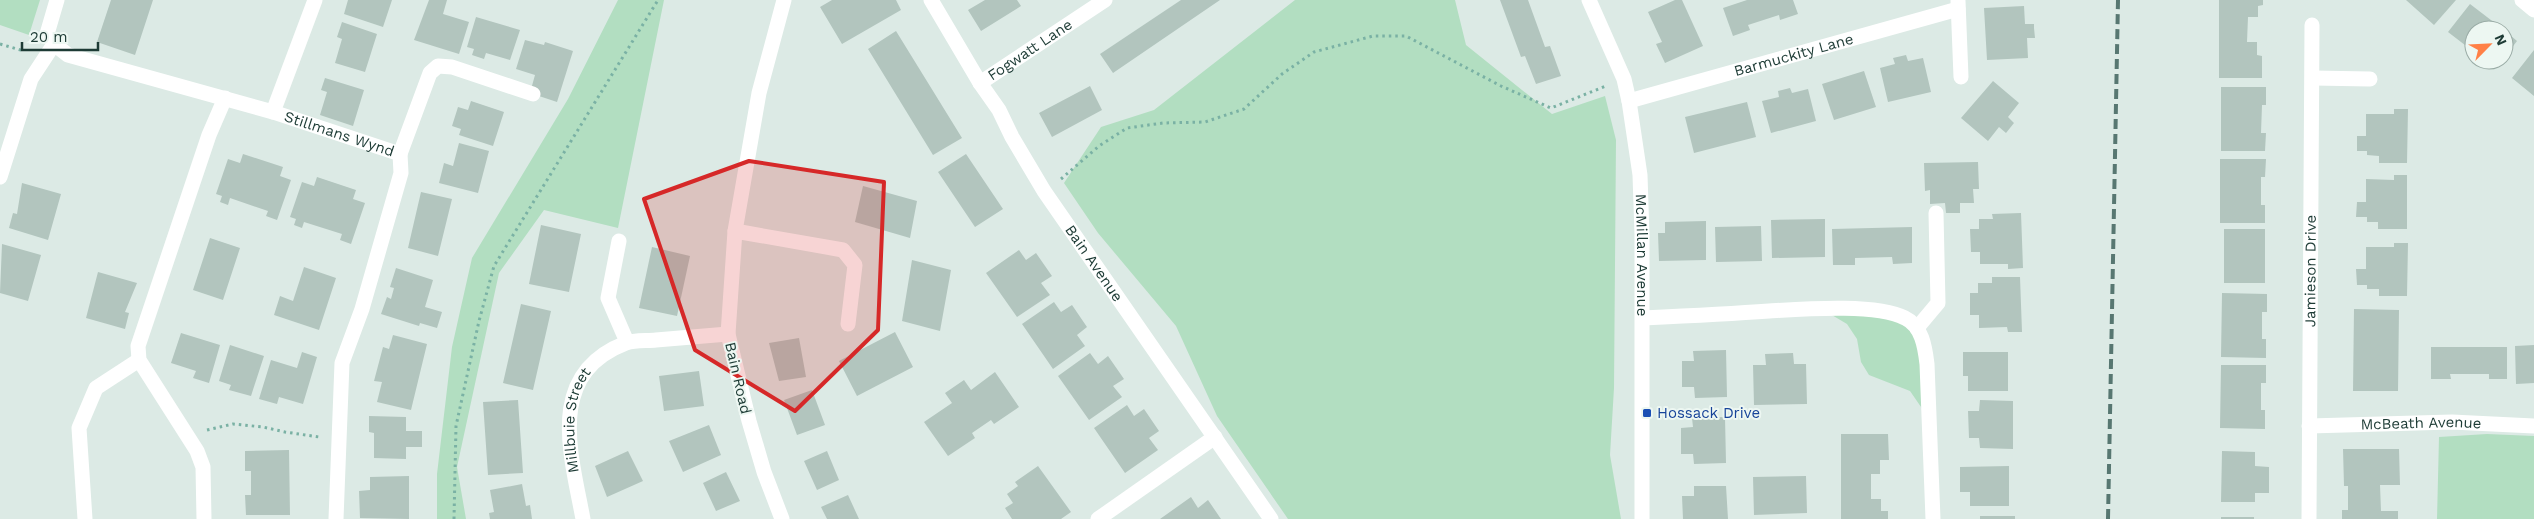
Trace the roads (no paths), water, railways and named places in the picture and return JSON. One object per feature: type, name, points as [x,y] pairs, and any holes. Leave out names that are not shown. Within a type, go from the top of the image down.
[{"type":"street","points":[[0,177],[31,79],[54,44],[47,34],[57,0]]},
{"type":"street","points":[[273,112],[315,0]]},
{"type":"street","name":"Bain Road","points":[[782,519],[764,472],[749,421],[728,334],[735,231],[759,93],[784,0]]},
{"type":"street","name":"Bain Avenue","points":[[931,0],[980,83],[1000,110],[1044,191],[1271,519]]},
{"type":"street","name":"Fogwatt Lane","points":[[980,83],[1105,0]]},
{"type":"street","name":"McMillan Avenue","points":[[1589,0],[1624,79],[1640,176],[1643,318],[1642,519]]},
{"type":"street","points":[[2522,0],[2534,10]]},
{"type":"street","name":"Barmuckity Lane","points":[[1629,101],[1958,5],[1961,76]]},
{"type":"street","name":"Jamieson Drive","points":[[2310,519],[2312,25]]},
{"type":"street","name":"Stillmans Wynd","points":[[54,44],[68,55],[273,112],[400,154],[400,173],[362,309],[342,364],[336,519]]},
{"type":"street","points":[[400,154],[430,73],[438,66],[452,67],[532,94]]},
{"type":"street","points":[[2313,78],[2370,79]]},
{"type":"street","points":[[204,519],[203,467],[197,451],[139,360],[138,346],[209,135],[225,98]]},
{"type":"street","points":[[1917,328],[1938,303],[1936,213]]},
{"type":"street","points":[[735,231],[843,250],[855,265],[848,324]]},
{"type":"street","points":[[619,241],[608,298],[627,342]]},
{"type":"street","points":[[1643,318],[1820,308],[1892,313],[1906,318],[1917,328],[1925,345],[1928,364],[1933,519]]},
{"type":"street","name":"Millbuie Street","points":[[583,519],[569,425],[573,392],[586,370],[604,355],[627,342],[728,334]]},
{"type":"street","points":[[84,519],[79,428],[96,388],[139,360]]},
{"type":"street","name":"McBeath Avenue","points":[[2309,426],[2452,422],[2534,426]]},
{"type":"street","points":[[1098,519],[1215,437]]},
{"type":"railway","points":[[2108,519],[2118,0]]},
{"type":"place","name":"Hossack Drive","points":[[1647,413]]}]
